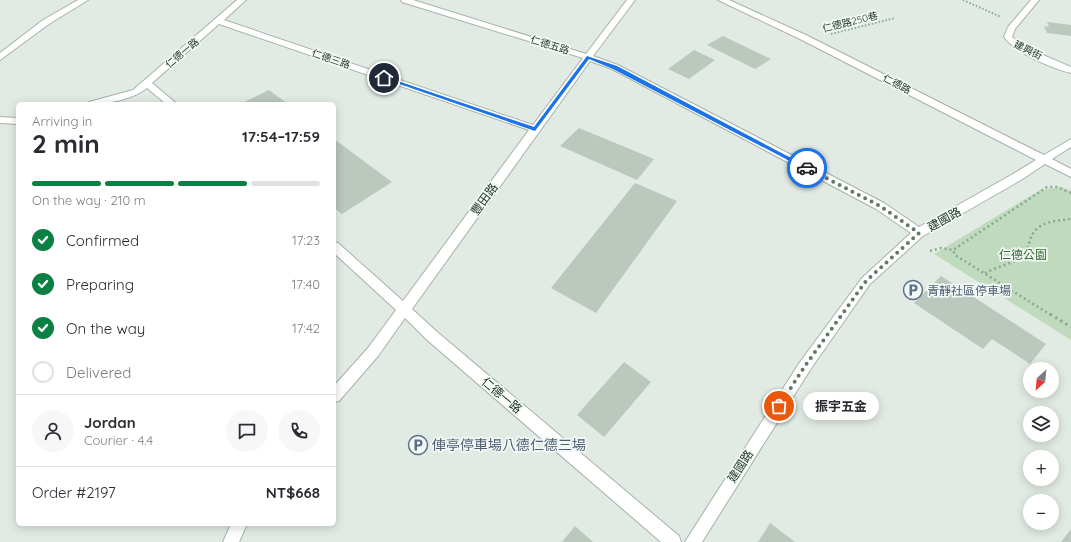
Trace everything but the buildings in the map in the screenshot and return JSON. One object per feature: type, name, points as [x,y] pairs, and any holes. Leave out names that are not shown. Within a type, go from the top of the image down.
[{"type":"street","points":[[0,57],[46,22],[84,0]]},
{"type":"street","name":"仁德一路","points":[[99,102],[136,92],[242,0]]},
{"type":"street","name":"仁德五路","points":[[405,0],[588,57],[615,68],[880,206],[919,233]]},
{"type":"street","name":"豐田路","points":[[336,394],[373,352],[631,0]]},
{"type":"street","name":"仁德路","points":[[722,0],[744,8],[808,39],[1071,173]]},
{"type":"street","name":"建興街","points":[[1035,0],[1009,33],[1008,37],[1010,41],[1018,47],[1071,70]]},
{"type":"street","name":"仁德三路","points":[[219,21],[535,129]]},
{"type":"street","points":[[146,83],[170,102]]},
{"type":"street","points":[[0,120],[16,121]]},
{"type":"street","name":"建國路","points":[[693,542],[805,366],[866,281],[919,233],[1003,185],[1071,142]]},
{"type":"street","name":"仁德一路","points":[[336,248],[431,335],[673,542]]},
{"type":"street","points":[[231,542],[239,526]]},
{"type":"path","points":[[963,0],[1016,23]]},
{"type":"path","name":"仁德路250巷","points":[[808,39],[895,18]]},
{"type":"path","points":[[930,251],[941,248],[953,250],[1047,187],[1057,186],[1071,193]]},
{"type":"path","points":[[985,273],[997,266],[1011,263],[1020,258],[1026,251],[1034,231],[1040,226],[1055,221],[1071,219]]},
{"type":"path","points":[[953,250],[955,255],[1071,327]]},
{"type":"green space","name":"仁德公園","points":[[1062,187],[1071,191],[1071,340],[934,254],[1040,190]]},
{"type":"way so far","points":[[779,406],[805,366],[866,281],[895,253],[919,233],[880,206],[807,168]]},
{"type":"place","name":"青靜社區停車場","points":[[913,290]]},
{"type":"place","name":"振宇五金","points":[[779,406]]},
{"type":"place","name":"俥亭停車場八德仁德三場","points":[[418,445]]},
{"type":"route","points":[[384,78],[535,129],[550,106],[588,57],[615,68],[807,168]]}]
